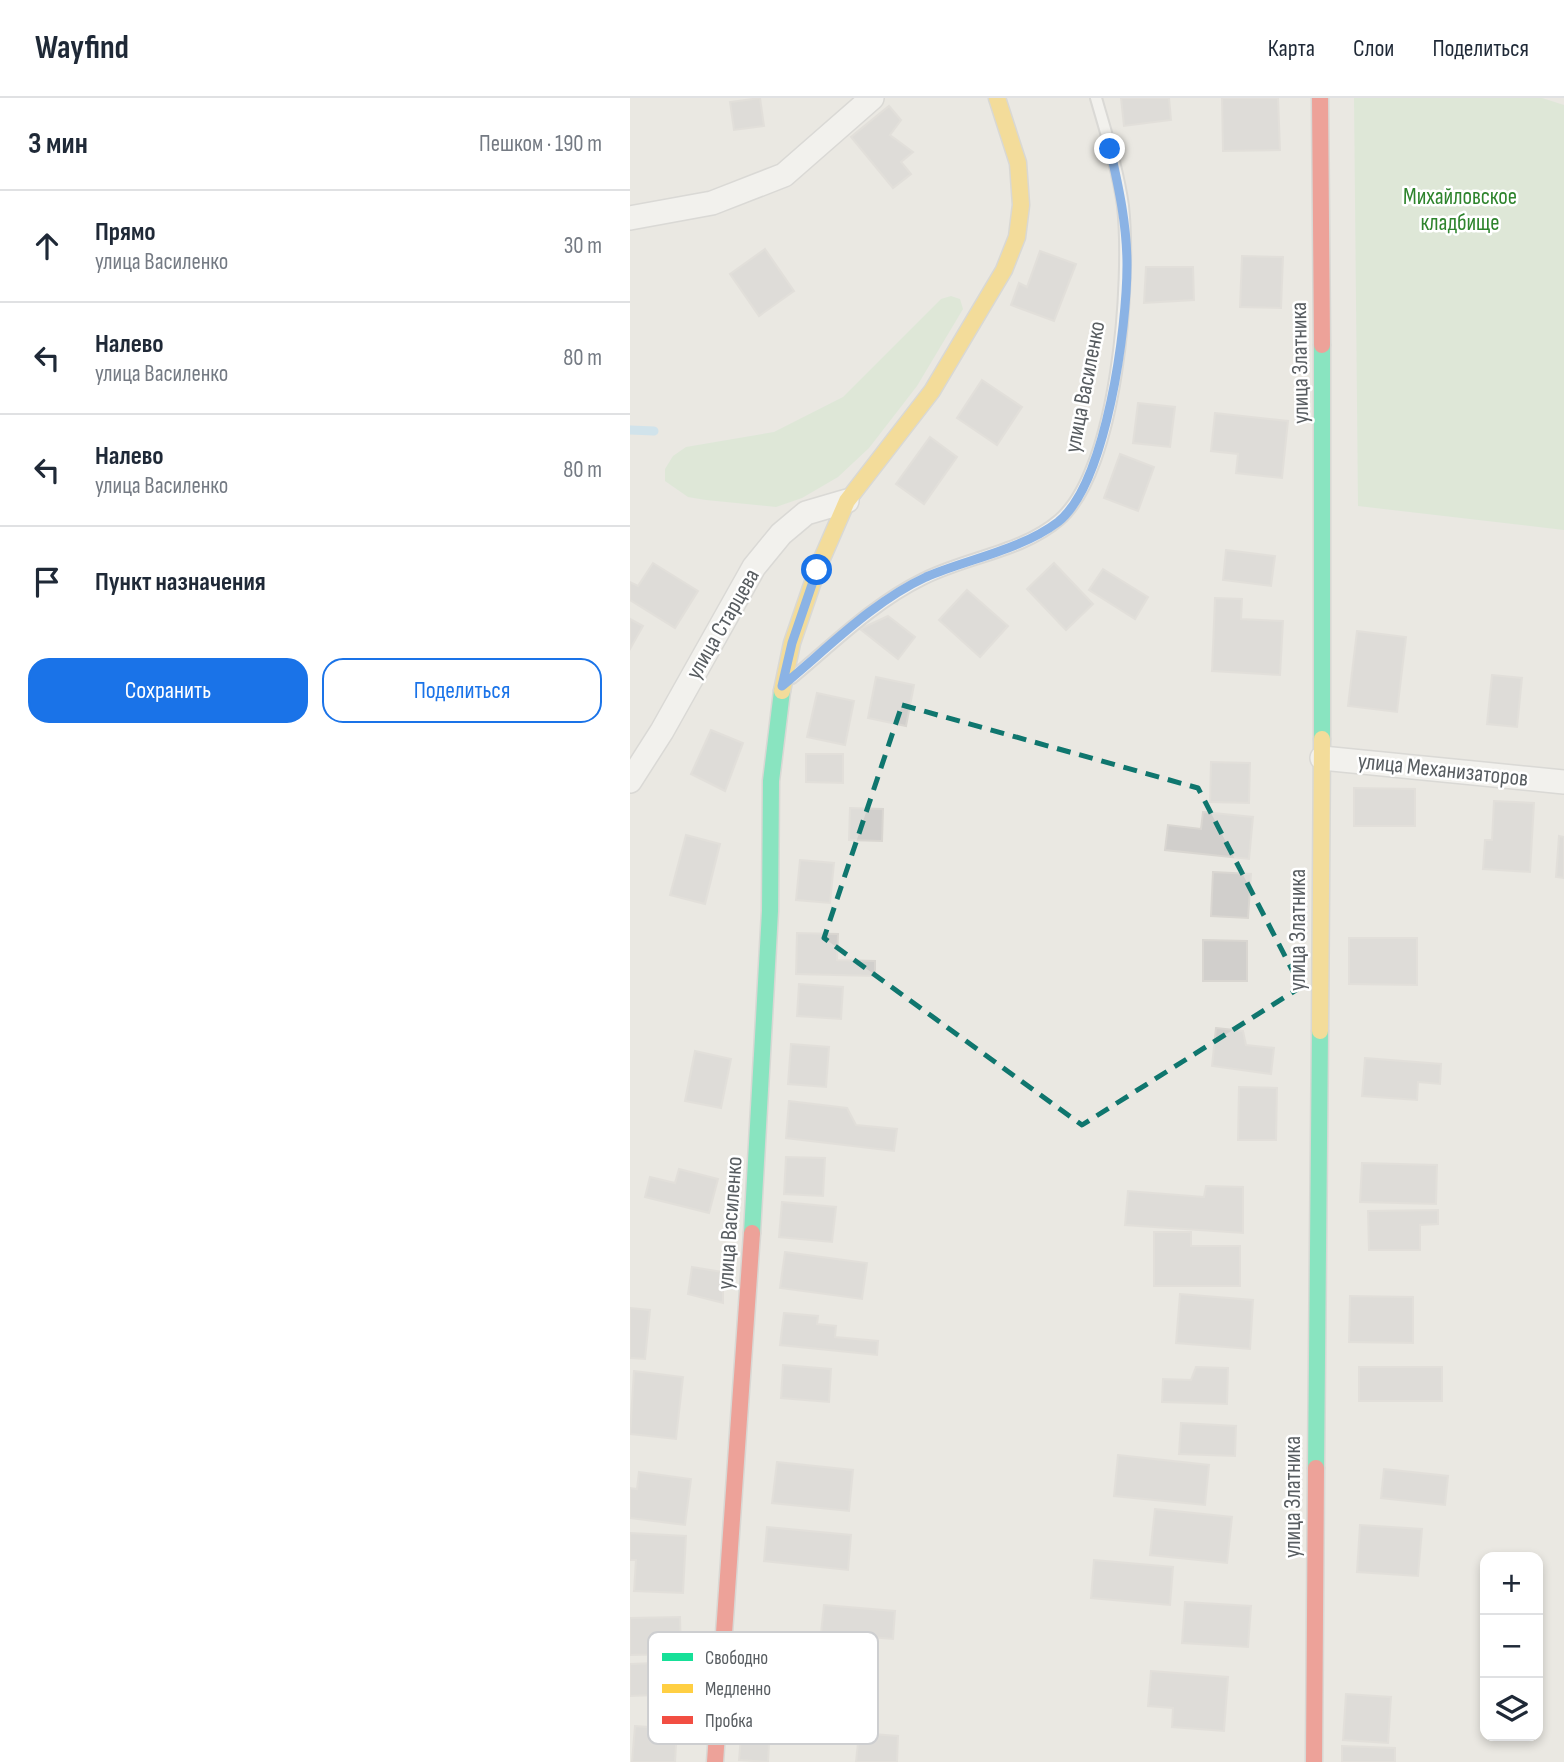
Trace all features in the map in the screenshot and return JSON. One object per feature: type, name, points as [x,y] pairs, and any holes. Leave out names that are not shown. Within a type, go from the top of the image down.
[{"type":"street","points":[[630,218],[712,203],[784,175],[872,98]]},
{"type":"street","name":"улица Василенко","points":[[724,1632],[754,1211],[770,911],[771,781],[782,686],[792,643],[817,570],[847,501],[932,391],[1004,270],[1017,237],[1021,205],[1018,163],[997,98]]},
{"type":"street","name":"улица Златника","points":[[1314,1762],[1324,523],[1320,98]]},
{"type":"street","name":"улица Старцева","points":[[630,781],[662,731],[754,567],[781,534],[806,513],[847,501]]},
{"type":"street","name":"улица Механизаторов","points":[[1322,758],[1564,782]]},
{"type":"street","name":"улица Василенко","points":[[715,1762],[716,1744]]},
{"type":"lane","name":"улица Василенко","points":[[782,686],[885,600],[925,578],[1036,535],[1058,522],[1075,504],[1089,481],[1110,405],[1127,265],[1122,204],[1096,98]]},
{"type":"highlighted area","points":[[902,705],[1198,788],[1301,987],[1082,1125],[824,938]]},
{"type":"green space","name":"Михайловское кладбище","points":[[1354,98],[1542,98],[1564,105],[1564,530],[1358,506]]},
{"type":"green space","points":[[951,296],[960,299],[963,309],[917,386],[869,448],[838,477],[802,498],[776,507],[688,497],[665,481],[665,469],[673,456],[686,447],[774,432],[843,397],[941,299]]},
{"type":"building","points":[[760,98],[764,126],[734,130],[730,102]]},
{"type":"building","points":[[1121,98],[1169,98],[1171,120],[1124,126]]},
{"type":"building","points":[[1222,98],[1278,98],[1280,150],[1223,151]]},
{"type":"building","points":[[889,106],[901,120],[890,135],[913,152],[901,162],[911,174],[893,188],[851,137]]},
{"type":"building","points":[[765,249],[794,291],[759,316],[730,274]]},
{"type":"building","points":[[1040,251],[1076,264],[1054,321],[1011,305],[1019,283],[1027,287]]},
{"type":"building","points":[[1242,256],[1283,257],[1281,308],[1240,307]]},
{"type":"building","points":[[1146,267],[1193,267],[1194,300],[1144,303]]},
{"type":"building","points":[[982,380],[1022,407],[997,445],[957,418]]},
{"type":"building","points":[[1138,403],[1175,407],[1170,447],[1133,443]]},
{"type":"building","points":[[1215,413],[1288,421],[1282,478],[1236,473],[1238,454],[1211,451]]},
{"type":"building","points":[[930,437],[957,457],[924,504],[896,484]]},
{"type":"building","points":[[1120,454],[1154,467],[1138,511],[1104,498]]},
{"type":"building","points":[[1226,550],[1275,556],[1271,586],[1223,580]]},
{"type":"building","points":[[653,563],[698,591],[675,628],[630,600],[630,582],[638,586]]},
{"type":"building","points":[[1054,563],[1093,604],[1066,630],[1027,589]]},
{"type":"building","points":[[1103,569],[1148,597],[1135,619],[1089,590]]},
{"type":"building","points":[[967,590],[1008,626],[980,657],[939,620]]},
{"type":"building","points":[[1215,598],[1242,599],[1241,619],[1283,621],[1280,675],[1212,671]]},
{"type":"building","points":[[888,616],[915,637],[898,659],[860,629]]},
{"type":"building","points":[[630,619],[643,626],[630,649]]},
{"type":"building","points":[[1357,631],[1406,637],[1397,712],[1348,706]]},
{"type":"building","points":[[1492,675],[1522,678],[1517,727],[1487,724]]},
{"type":"building","points":[[876,677],[914,685],[906,726],[868,718]]},
{"type":"building","points":[[817,693],[854,701],[845,745],[807,737]]},
{"type":"building","points":[[711,730],[743,743],[725,791],[691,774]]},
{"type":"building","points":[[806,754],[843,754],[843,783],[806,782]]},
{"type":"building","points":[[1211,762],[1250,763],[1249,803],[1210,802]]},
{"type":"building","points":[[1354,788],[1415,789],[1415,826],[1354,826]]},
{"type":"building","points":[[1494,801],[1534,803],[1530,872],[1483,869],[1485,840],[1492,840]]},
{"type":"building","points":[[850,808],[883,809],[882,841],[849,840]]},
{"type":"building","points":[[1203,812],[1253,817],[1249,859],[1165,850],[1168,825],[1201,829]]},
{"type":"building","points":[[686,835],[720,844],[705,904],[670,895]]},
{"type":"building","points":[[1559,836],[1564,837],[1564,878],[1556,877]]},
{"type":"building","points":[[800,860],[834,863],[830,903],[796,900]]},
{"type":"building","points":[[1213,872],[1251,874],[1248,918],[1211,916]]},
{"type":"building","points":[[797,933],[838,934],[837,960],[875,961],[875,976],[796,974]]},
{"type":"building","points":[[1349,938],[1417,938],[1417,985],[1349,984]]},
{"type":"building","points":[[1203,940],[1247,941],[1247,981],[1203,981]]},
{"type":"building","points":[[799,984],[843,987],[841,1019],[797,1016]]},
{"type":"building","points":[[1216,1028],[1243,1031],[1246,1045],[1274,1048],[1271,1074],[1212,1066]]},
{"type":"building","points":[[791,1044],[829,1047],[826,1087],[788,1084]]},
{"type":"building","points":[[695,1051],[731,1059],[721,1108],[685,1101]]},
{"type":"building","points":[[1365,1058],[1441,1064],[1440,1084],[1418,1082],[1417,1100],[1362,1096]]},
{"type":"building","points":[[1239,1087],[1277,1088],[1276,1140],[1238,1140]]},
{"type":"building","points":[[789,1101],[847,1108],[856,1125],[897,1129],[894,1151],[786,1138]]},
{"type":"building","points":[[786,1157],[825,1158],[823,1196],[784,1194]]},
{"type":"building","points":[[1362,1163],[1437,1165],[1436,1204],[1360,1202]]},
{"type":"building","points":[[679,1169],[718,1179],[709,1213],[645,1197],[650,1177],[675,1183]]},
{"type":"building","points":[[1206,1186],[1243,1187],[1243,1233],[1125,1225],[1128,1191],[1204,1197]]},
{"type":"building","points":[[782,1202],[836,1207],[832,1242],[779,1237]]},
{"type":"building","points":[[1438,1210],[1438,1224],[1420,1225],[1420,1250],[1369,1250],[1368,1211]]},
{"type":"building","points":[[1154,1232],[1191,1232],[1191,1246],[1240,1246],[1240,1286],[1154,1286]]},
{"type":"building","points":[[785,1252],[867,1263],[862,1299],[780,1288]]},
{"type":"building","points":[[692,1267],[723,1272],[723,1303],[688,1294]]},
{"type":"building","points":[[1180,1294],[1253,1300],[1250,1349],[1176,1343]]},
{"type":"building","points":[[1350,1296],[1413,1297],[1413,1343],[1349,1342]]},
{"type":"building","points":[[630,1308],[650,1310],[645,1359],[630,1358]]},
{"type":"building","points":[[784,1313],[818,1316],[817,1324],[836,1326],[835,1337],[878,1341],[877,1355],[780,1345]]},
{"type":"building","points":[[783,1365],[831,1369],[829,1402],[781,1398]]},
{"type":"building","points":[[1196,1367],[1228,1368],[1227,1404],[1162,1402],[1163,1379],[1191,1380]]},
{"type":"building","points":[[1359,1367],[1442,1367],[1442,1401],[1359,1401]]},
{"type":"building","points":[[634,1371],[683,1377],[676,1439],[630,1434]]},
{"type":"building","points":[[1181,1423],[1236,1426],[1235,1456],[1179,1454]]},
{"type":"building","points":[[1118,1455],[1209,1465],[1205,1505],[1114,1496]]},
{"type":"building","points":[[777,1462],[853,1470],[849,1511],[772,1503]]},
{"type":"building","points":[[1384,1469],[1448,1476],[1445,1505],[1381,1498]]},
{"type":"building","points":[[639,1472],[691,1479],[685,1525],[630,1518],[630,1488],[637,1489]]},
{"type":"building","points":[[1155,1509],[1232,1517],[1227,1563],[1150,1555]]},
{"type":"building","points":[[1360,1525],[1422,1529],[1418,1576],[1357,1572]]},
{"type":"building","points":[[767,1527],[851,1535],[848,1570],[764,1561]]},
{"type":"building","points":[[630,1533],[686,1536],[683,1593],[634,1591],[636,1560],[630,1560]]},
{"type":"building","points":[[1094,1560],[1173,1567],[1170,1605],[1091,1598]]},
{"type":"building","points":[[1185,1602],[1251,1606],[1248,1647],[1182,1643]]},
{"type":"building","points":[[824,1605],[895,1611],[893,1639],[878,1638],[878,1632],[821,1632]]},
{"type":"building","points":[[680,1617],[680,1632],[648,1632],[648,1655],[630,1655],[630,1618]]},
{"type":"building","points":[[648,1663],[648,1695],[630,1696],[630,1664]]},
{"type":"building","points":[[1151,1671],[1228,1677],[1224,1731],[1172,1727],[1173,1708],[1148,1706]]},
{"type":"building","points":[[1346,1694],[1391,1697],[1388,1743],[1343,1740]]},
{"type":"building","points":[[635,1726],[648,1727],[648,1744],[676,1744],[675,1762],[632,1762]]},
{"type":"building","points":[[878,1734],[898,1736],[897,1762],[856,1762],[858,1744],[878,1744]]},
{"type":"building","points":[[740,1744],[769,1744],[768,1762],[739,1760]]},
{"type":"building","points":[[1342,1746],[1395,1748],[1395,1762],[1342,1762]]},
{"type":"waterway","points":[[630,430],[654,431]]},
{"type":"traffic: fast","points":[[1322,345],[1322,739]]},
{"type":"traffic: fast","points":[[752,1233],[770,911],[771,781],[782,691]]},
{"type":"traffic: fast","points":[[1316,1468],[1320,1031]]},
{"type":"traffic: slow","points":[[782,691],[792,643],[817,570],[847,501],[932,391],[1004,270],[1017,237],[1021,205],[1018,163],[997,98]]},
{"type":"traffic: slow","points":[[1320,1031],[1322,739]]},
{"type":"traffic: jam","points":[[1320,98],[1322,345]]},
{"type":"traffic: jam","points":[[724,1632],[752,1233]]},
{"type":"traffic: jam","points":[[1314,1762],[1316,1468]]},
{"type":"traffic: jam","points":[[715,1762],[716,1744]]},
{"type":"route","points":[[817,570],[792,643],[782,686],[885,600],[925,578],[1036,535],[1058,522],[1075,504],[1089,481],[1110,405],[1124,302],[1127,265],[1122,204],[1110,149]]}]
